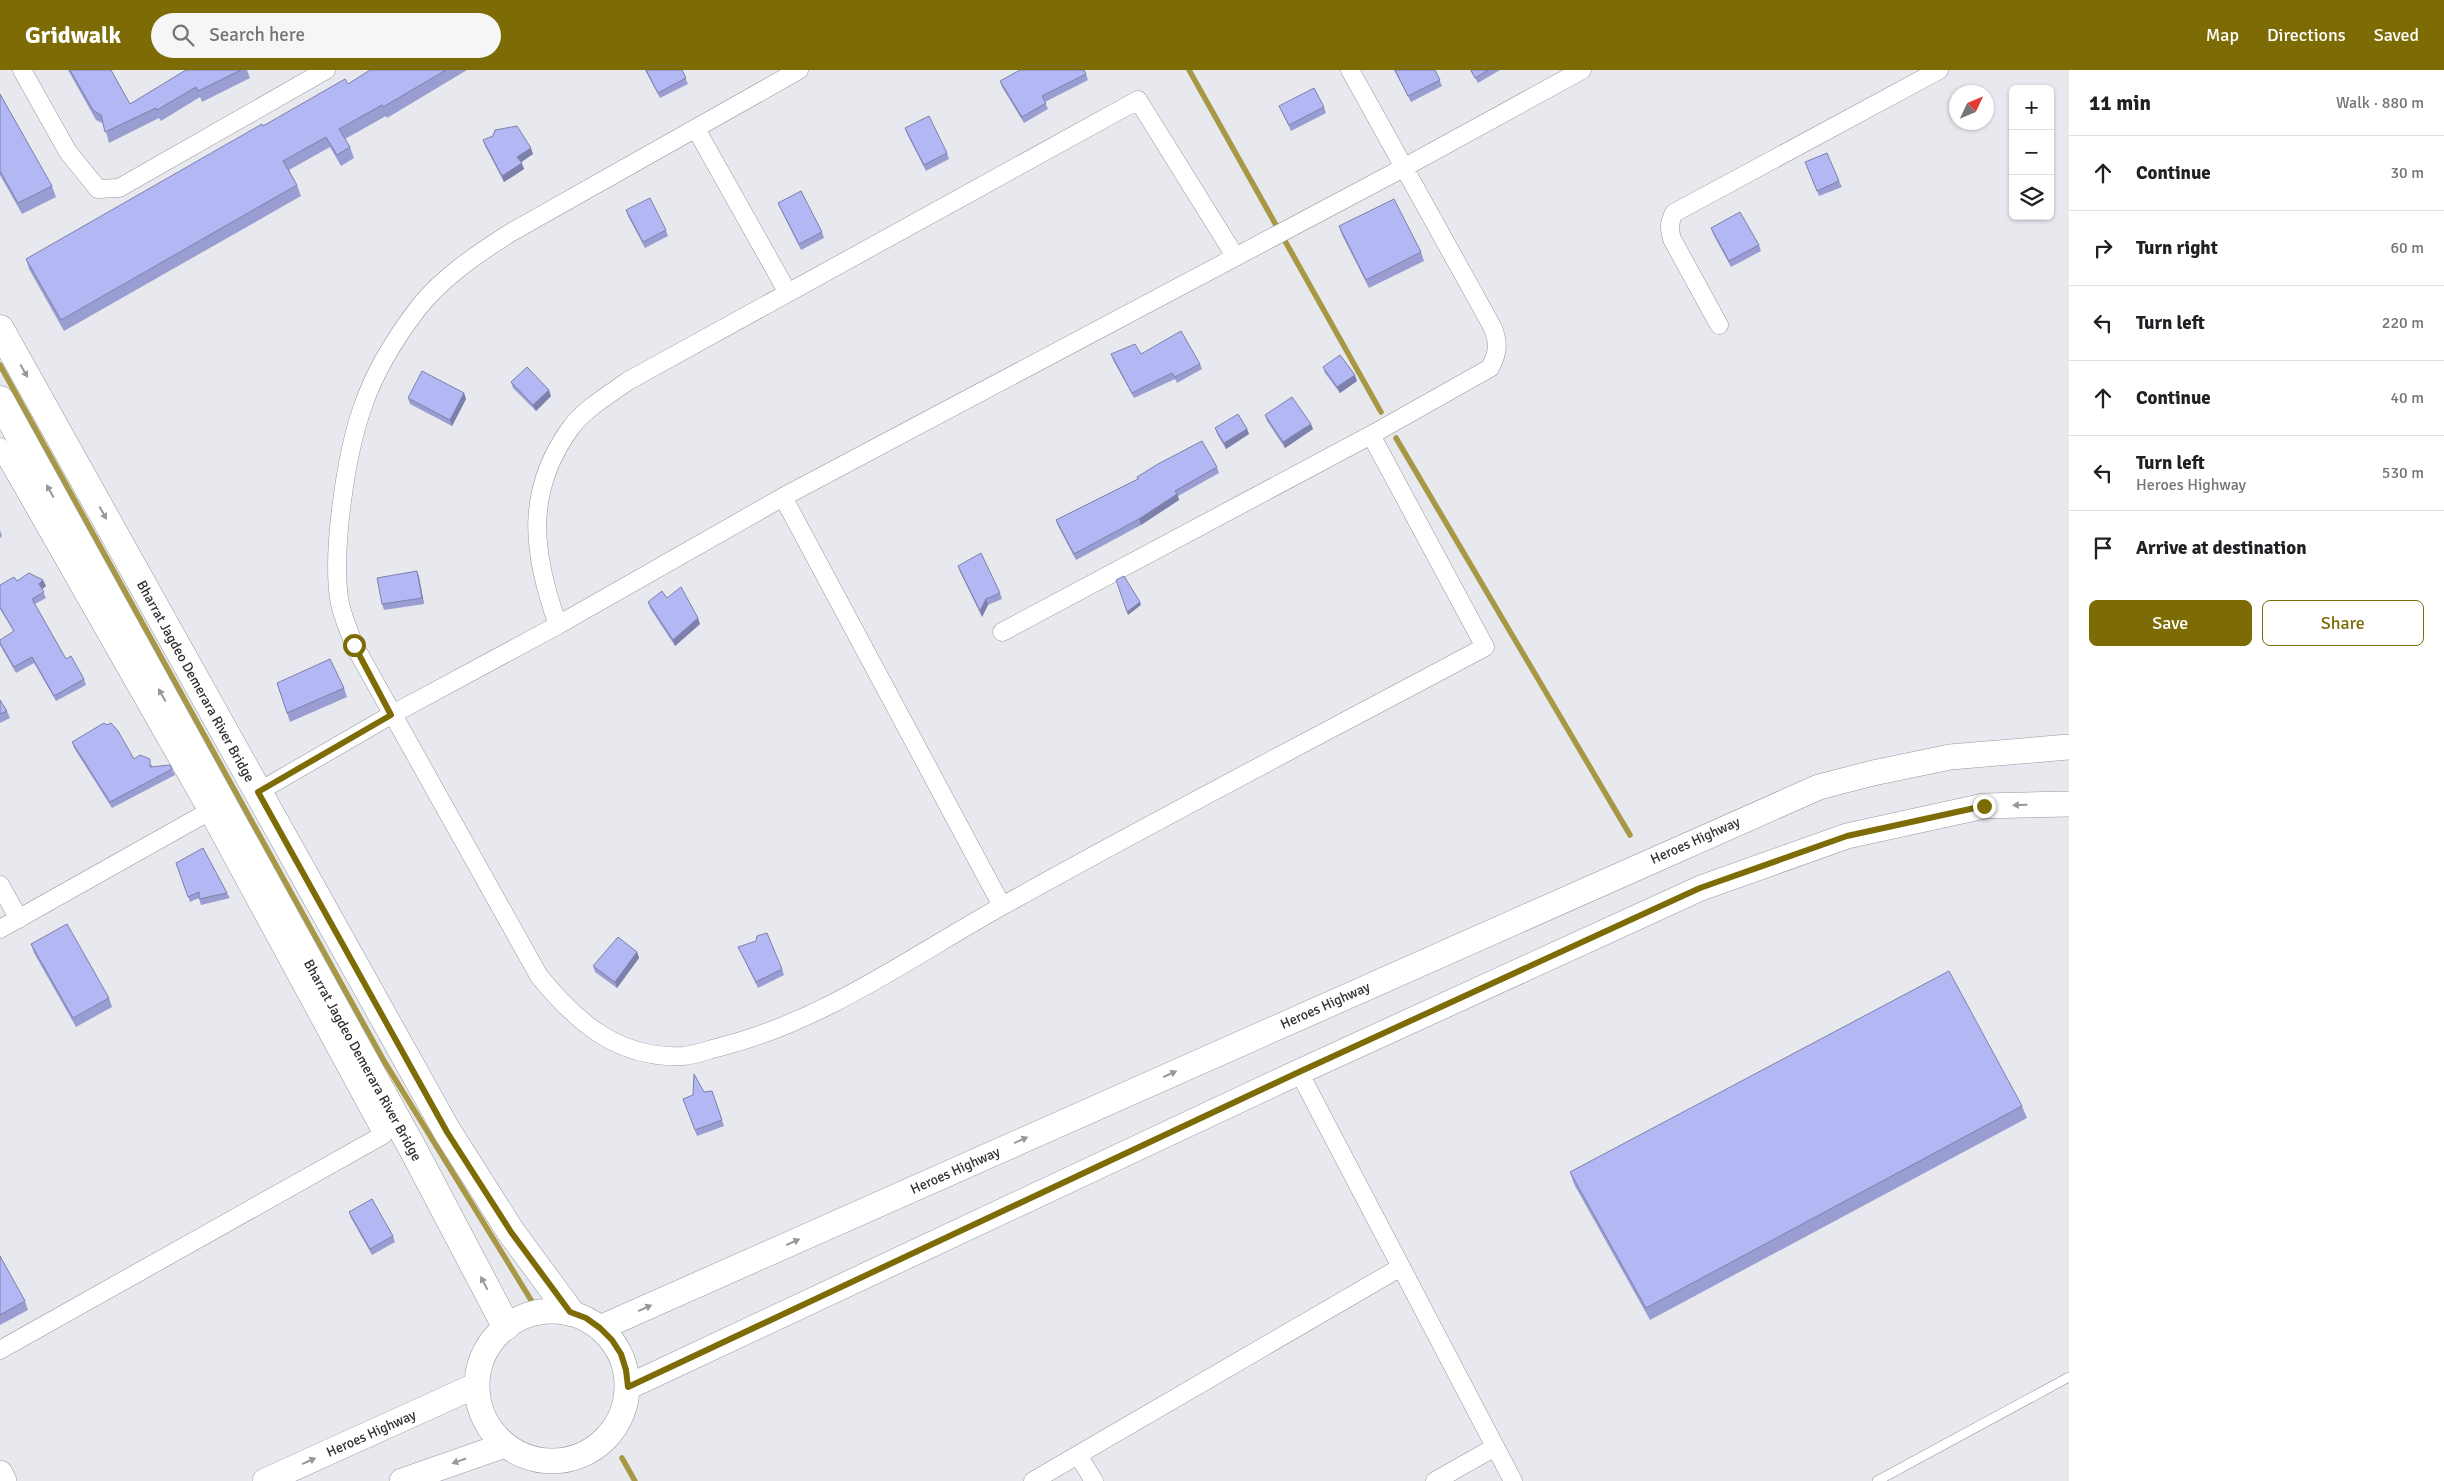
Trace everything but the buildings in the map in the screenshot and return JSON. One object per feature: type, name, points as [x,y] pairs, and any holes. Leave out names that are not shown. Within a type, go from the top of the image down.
[{"type":"main road","name":"Bharrat Jagdeo Demerara River Bridge","points":[[0,329],[447,1132],[511,1232],[570,1312]]},
{"type":"main road","name":"Bharrat Jagdeo Demerara River Bridge","points":[[0,400],[214,808],[409,1143],[506,1326]]},
{"type":"main road","name":"Heroes Highway","points":[[600,1328],[1818,787],[1873,773],[1950,758],[2069,747]]},
{"type":"main road","points":[[628,1387],[1299,1072],[1700,888],[1847,836],[1984,806],[2069,804]]},
{"type":"main road","points":[[553,1310],[570,1312],[586,1318],[600,1328],[612,1340],[621,1354],[626,1370],[628,1387],[626,1404],[620,1420],[611,1434],[599,1446],[585,1455],[552,1462],[527,1457],[504,1445],[484,1418],[478,1402],[479,1368],[484,1352],[506,1326],[536,1312],[553,1310]]},
{"type":"main road","name":"Heroes Highway","points":[[264,1481],[477,1385]]},
{"type":"main road","points":[[402,1481],[504,1445]]},
{"type":"main road","points":[[0,1473],[4,1481]]},
{"type":"street","points":[[22,70],[68,152],[98,189],[119,188],[326,70]]},
{"type":"street","points":[[799,70],[510,233],[474,256],[442,283],[419,306],[390,348],[362,407],[349,461],[337,561],[339,599],[354,645],[391,715],[539,976],[558,1000],[590,1029],[617,1044],[647,1053],[685,1056],[738,1043],[796,1022],[909,962],[1002,906],[1485,647],[1371,435]]},
{"type":"street","points":[[1002,632],[1371,435],[1490,368],[1497,354],[1498,340],[1493,328],[1350,70]]},
{"type":"street","points":[[258,792],[391,715],[558,625],[784,497],[1235,256],[1405,168],[1582,70]]},
{"type":"street","points":[[1719,325],[1672,239],[1669,230],[1670,221],[1674,213],[1939,70]]},
{"type":"street","points":[[558,625],[544,587],[538,556],[537,528],[540,496],[548,467],[573,426],[596,404],[628,381],[1138,100],[1235,256]]},
{"type":"street","points":[[696,129],[788,293]]},
{"type":"street","points":[[0,447],[214,808],[383,1135],[0,1350]]},
{"type":"street","points":[[784,497],[1002,906]]},
{"type":"street","points":[[0,929],[214,808]]},
{"type":"street","points":[[0,885],[19,919]]},
{"type":"street","points":[[1299,1072],[1513,1481]]},
{"type":"street","points":[[1033,1481],[1401,1267]]},
{"type":"street","points":[[1435,1481],[1495,1447]]},
{"type":"street","points":[[1078,1455],[1094,1481]]},
{"type":"lane","points":[[1877,1481],[2069,1377]]},
{"type":"waterway","points":[[1189,70],[1381,412]]},
{"type":"waterway","points":[[0,365],[384,1061],[531,1300]]},
{"type":"waterway","points":[[1396,438],[1630,835]]},
{"type":"waterway","points":[[622,1458],[635,1481]]},
{"type":"route","points":[[354,645],[391,715],[258,792],[447,1132],[511,1232],[570,1312],[586,1318],[612,1340],[621,1354],[626,1370],[628,1387],[1299,1072],[1700,888],[1847,836],[1984,806]]}]
